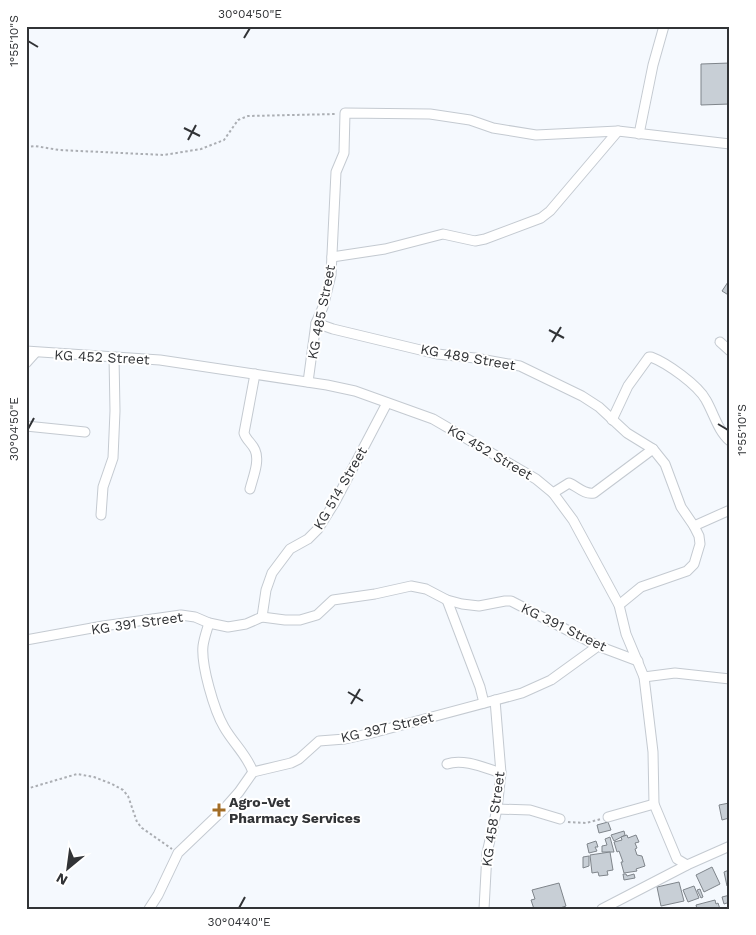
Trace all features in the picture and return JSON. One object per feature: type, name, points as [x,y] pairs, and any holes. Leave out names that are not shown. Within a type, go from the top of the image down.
[{"type":"street","points":[[639,134],[664,26]]},
{"type":"street","points":[[345,114],[430,114],[470,120],[493,128],[536,135],[618,131],[730,144]]},
{"type":"street","name":"KG 485 Street","points":[[308,382],[316,323],[323,307],[331,275],[336,172],[344,153],[345,114]]},
{"type":"street","points":[[332,257],[385,249],[443,234],[475,240],[484,239],[541,218],[550,211],[618,131]]},
{"type":"street","name":"KG 489 Street","points":[[316,323],[333,329],[437,354],[520,366],[582,396],[599,407],[627,433],[653,449],[665,464],[681,507],[700,536],[700,544],[694,564],[687,570],[641,587],[619,604]]},
{"type":"street","points":[[720,342],[730,351]]},
{"type":"street","points":[[26,363],[30,352]]},
{"type":"street","name":"KG 452 Street","points":[[30,352],[160,360],[308,382],[355,391],[433,419],[512,464],[554,493],[573,520],[619,604],[626,634],[644,677],[653,752],[654,804],[677,859],[687,865]]},
{"type":"street","points":[[102,515],[103,487],[113,458],[115,411],[114,357]]},
{"type":"street","points":[[612,420],[633,378],[649,357],[651,357],[674,370],[702,394],[718,424],[730,441]]},
{"type":"street","points":[[250,489],[257,454],[244,433],[255,374]]},
{"type":"street","name":"KG 514 Street","points":[[262,617],[266,590],[272,573],[290,549],[308,539],[318,528],[335,502],[387,403]]},
{"type":"street","points":[[26,426],[85,432]]},
{"type":"street","points":[[554,493],[568,482],[584,492],[594,493],[653,449]]},
{"type":"street","points":[[694,526],[730,510]]},
{"type":"street","name":"KG 391 Street","points":[[26,640],[103,626],[181,615],[195,617],[209,623],[228,627],[246,624],[262,617],[300,620],[317,614],[333,600],[375,594],[411,586],[426,589],[447,600],[462,604],[479,606],[511,601],[598,646],[638,661]]},
{"type":"street","points":[[447,600],[480,687],[484,703]]},
{"type":"street","points":[[149,909],[158,895],[178,853],[224,810],[254,772],[247,758],[223,726],[214,706],[204,660],[203,646],[209,623]]},
{"type":"street","name":"KG 397 Street","points":[[254,772],[291,763],[299,759],[319,741],[372,734],[522,693],[551,680],[598,646]]},
{"type":"street","points":[[644,677],[675,673],[730,679]]},
{"type":"street","name":"KG 458 Street","points":[[484,909],[487,853],[497,809],[500,773],[495,700]]},
{"type":"street","points":[[447,764],[452,762],[478,765],[500,773]]},
{"type":"street","points":[[608,817],[654,804]]},
{"type":"street","points":[[497,809],[530,810],[560,819]]},
{"type":"street","points":[[602,909],[687,865],[730,846]]},
{"type":"path","points":[[26,147],[35,146],[59,150],[164,155],[201,149],[224,140],[238,120],[248,116],[325,116],[345,114]]},
{"type":"path","points":[[26,789],[76,774],[94,777],[112,784],[123,790],[128,796],[137,822],[142,828],[178,853]]},
{"type":"path","points":[[560,819],[577,824],[608,817]]},
{"type":"building","points":[[730,63],[730,104],[701,105],[701,64]]},
{"type":"building","points":[[730,279],[730,296],[722,291]]},
{"type":"building","points":[[730,796],[730,822],[729,818],[722,820],[719,805],[729,803],[728,797]]},
{"type":"building","points":[[608,822],[611,830],[599,833],[597,825]]},
{"type":"building","points":[[624,831],[625,835],[614,841],[611,835]]},
{"type":"building","points":[[627,835],[628,838],[636,835],[639,842],[635,843],[637,848],[635,849],[637,855],[642,856],[645,866],[636,869],[637,871],[624,873],[621,862],[623,862],[614,842],[622,840],[621,837]]},
{"type":"building","points":[[610,837],[614,852],[602,852],[602,846],[607,845],[605,839]]},
{"type":"building","points":[[596,841],[598,847],[595,847],[597,851],[589,853],[587,844]]},
{"type":"building","points":[[610,852],[613,870],[607,871],[608,875],[599,876],[598,872],[592,873],[590,855]]},
{"type":"building","points":[[589,856],[589,866],[583,868],[583,857]]},
{"type":"building","points":[[712,867],[720,884],[704,892],[696,875]]},
{"type":"building","points":[[729,870],[730,885],[727,886],[724,872]]},
{"type":"building","points":[[623,874],[627,876],[634,874],[635,878],[624,880]]},
{"type":"building","points":[[679,882],[684,901],[661,906],[657,887]]},
{"type":"building","points":[[559,883],[566,906],[557,909],[534,909],[531,900],[535,899],[532,890]]},
{"type":"building","points":[[694,886],[699,898],[688,902],[683,890]]},
{"type":"building","points":[[700,889],[703,897],[701,898],[697,890]]},
{"type":"building","points":[[730,895],[730,902],[724,904],[722,897]]},
{"type":"building","points":[[715,900],[720,909],[697,909],[696,905]]},
{"type":"place","name":"Agro-Vet Pharmacy Services","points":[[219,810]]}]
